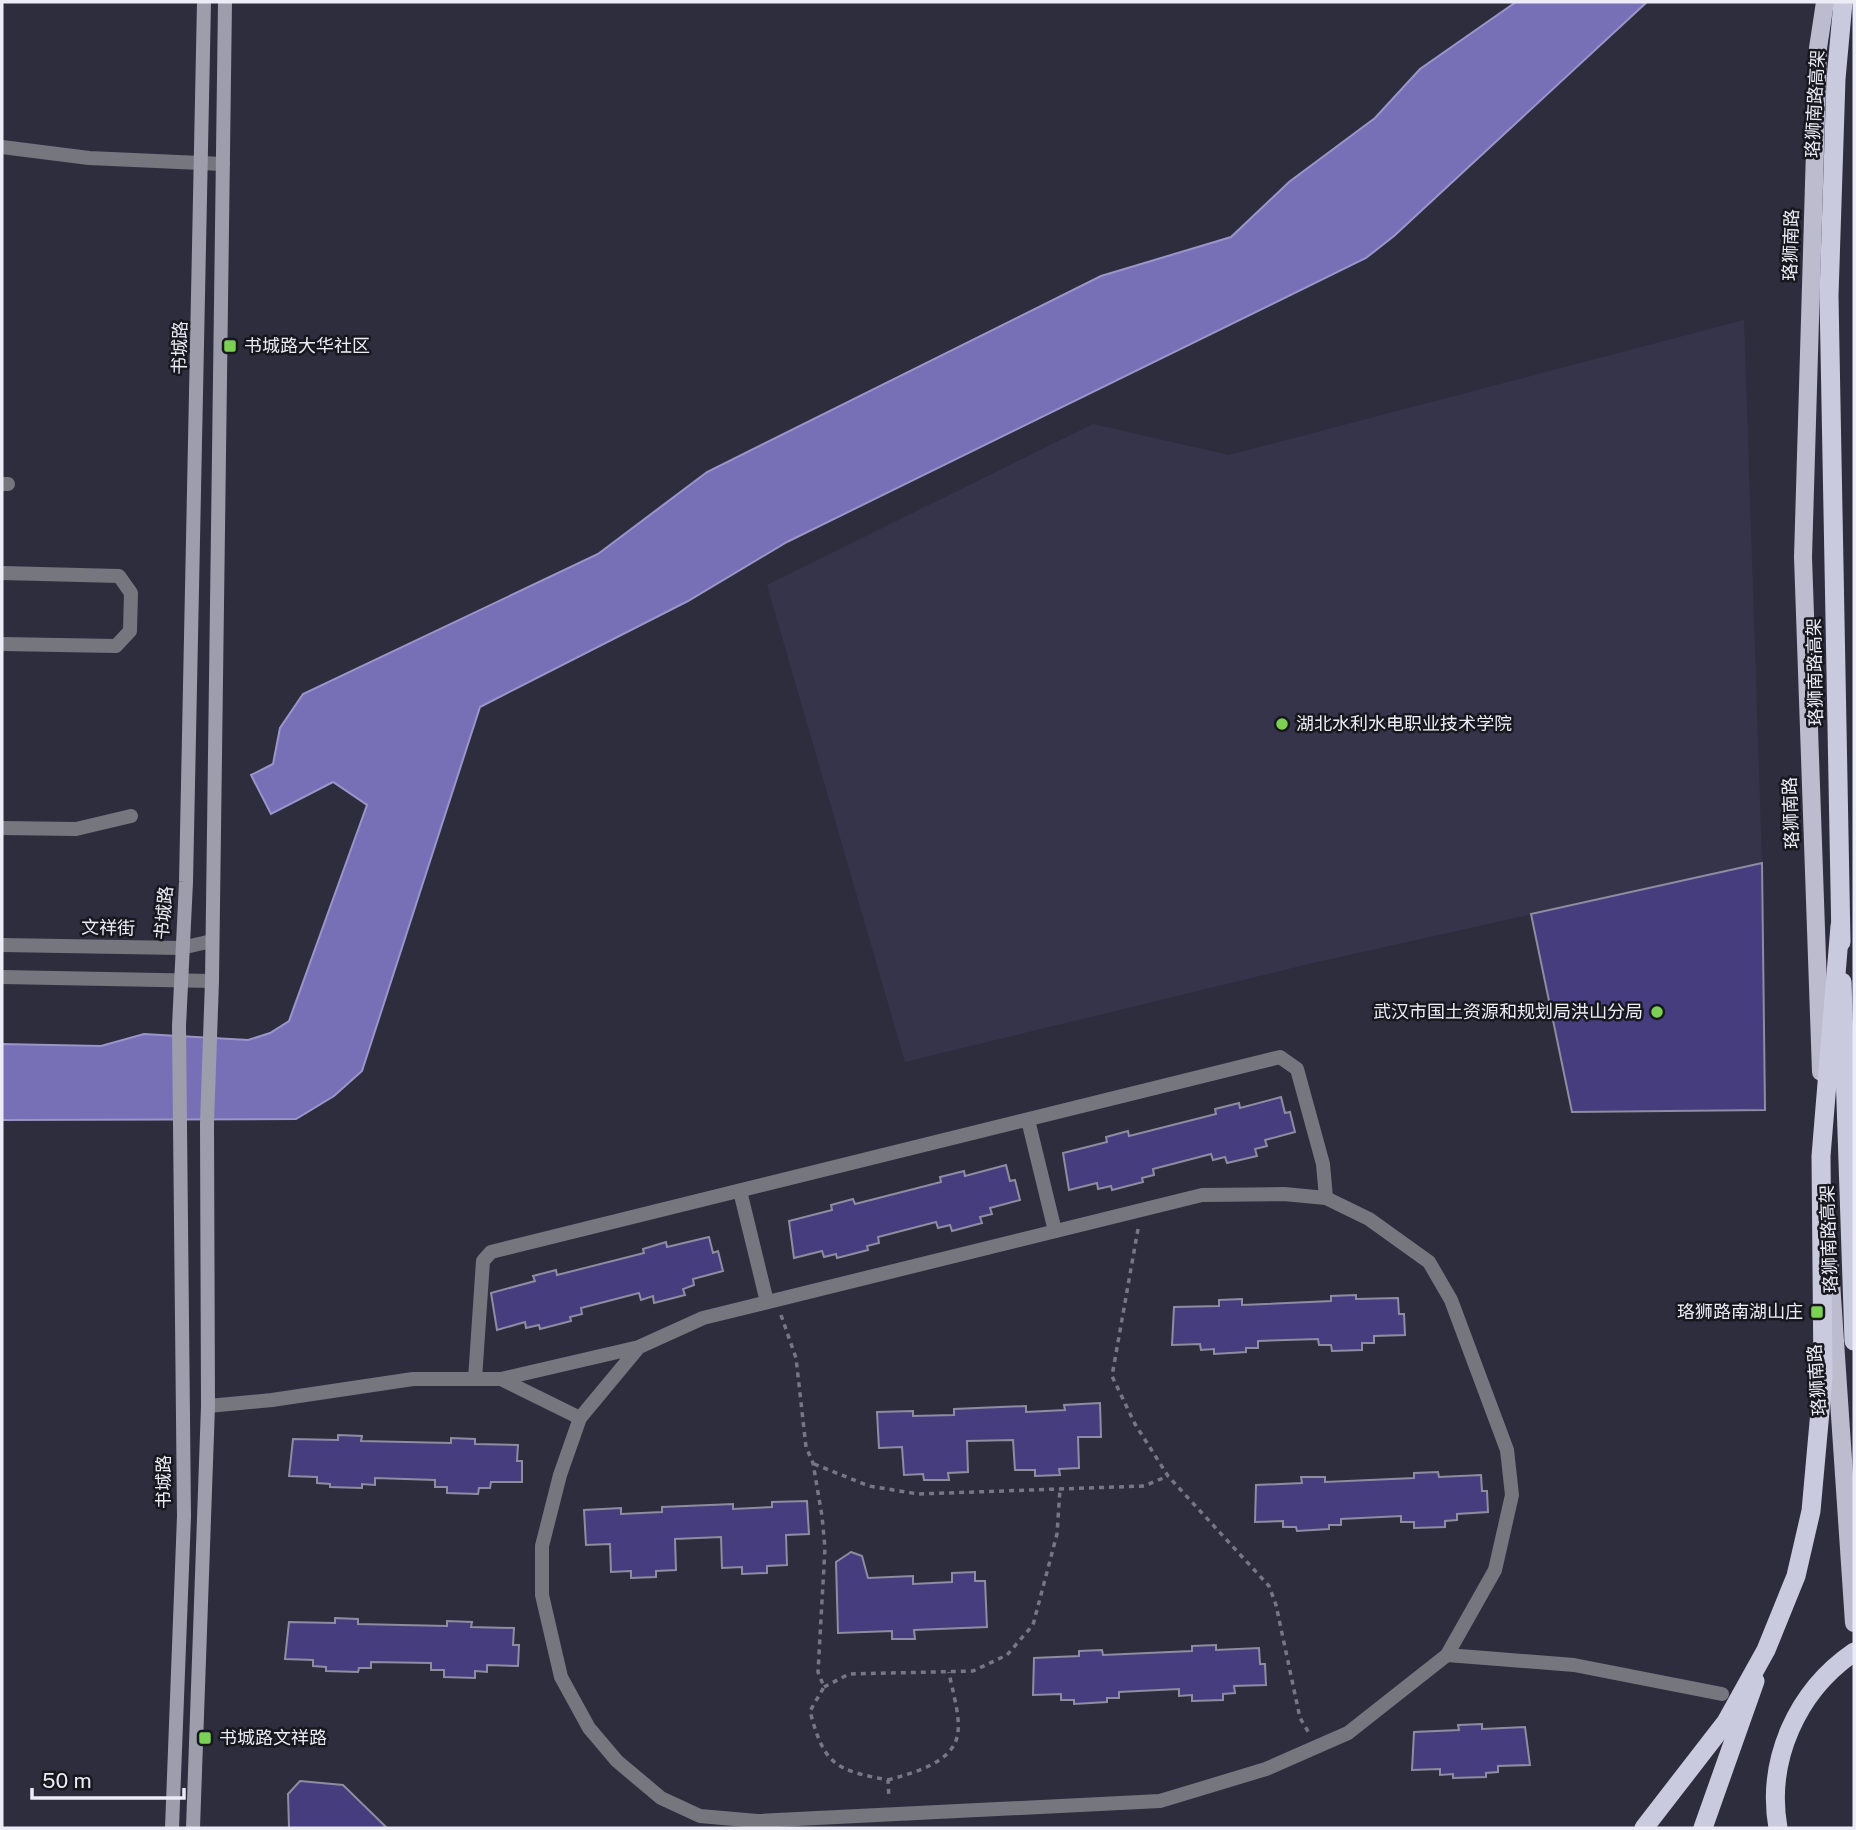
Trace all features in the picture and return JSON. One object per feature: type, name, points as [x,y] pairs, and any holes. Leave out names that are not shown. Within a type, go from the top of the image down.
[{"type":"highway","name":"珞狮南路高架","points":[[1843,2],[1836,79],[1829,296],[1840,926],[1854,1341]]},
{"type":"highway","points":[[1703,1828],[1766,1650],[1796,1576],[1811,1511],[1823,1378],[1821,1156],[1840,926]]},
{"type":"highway","points":[[1644,1828],[1726,1722],[1766,1650]]},
{"type":"highway","points":[[1778,1828],[1776,1766],[1792,1722],[1813,1690],[1854,1652]]},
{"type":"main road","name":"书城路","points":[[172,1828],[184,1516],[179,982],[186,882],[204,2]]},
{"type":"main road","points":[[193,1828],[208,1406],[208,1025],[212,981],[225,2]]},
{"type":"main road","name":"珞狮南路","points":[[1825,2],[1818,48],[1803,558],[1825,1175],[1854,1623]]},
{"type":"street","points":[[2,147],[89,158],[223,164]]},
{"type":"street","points":[[2,573],[119,576],[131,593],[130,631],[116,646],[2,644]]},
{"type":"street","points":[[2,828],[76,829],[131,816]]},
{"type":"street","name":"文祥街","points":[[2,945],[181,948],[212,941]]},
{"type":"street","points":[[2,976],[212,981]]},
{"type":"street","points":[[475,1379],[483,1261],[491,1252],[1280,1057],[1297,1069],[1323,1164],[1326,1198]]},
{"type":"street","points":[[1028,1120],[1055,1231]]},
{"type":"street","points":[[740,1191],[771,1301]]},
{"type":"street","points":[[208,1406],[272,1400],[413,1379],[501,1379],[639,1347],[703,1318],[1202,1195],[1284,1194],[1326,1198],[1369,1219],[1429,1262],[1451,1300],[1507,1450],[1512,1495],[1495,1570],[1447,1656],[1348,1733],[1266,1769],[1160,1801],[757,1821],[700,1816],[662,1798],[617,1760],[589,1728],[561,1677],[542,1595],[542,1546],[560,1475],[580,1418],[639,1347]]},
{"type":"street","points":[[501,1379],[580,1418]]},
{"type":"street","points":[[1447,1656],[1574,1665],[1721,1693]]},
{"type":"path","points":[[1141,1210],[1112,1376],[1135,1424],[1168,1476],[1269,1586],[1276,1605],[1300,1718],[1318,1746]]},
{"type":"path","points":[[771,1301],[796,1357],[806,1447],[813,1464],[825,1548],[818,1672],[824,1687]]},
{"type":"path","points":[[813,1464],[869,1486],[918,1494],[1144,1486],[1168,1476]]},
{"type":"path","points":[[949,1672],[958,1733],[950,1750],[923,1771],[888,1780],[846,1772],[820,1746],[810,1711],[824,1687],[849,1674],[973,1671],[1007,1655],[1033,1625],[1057,1534],[1060,1489]]},
{"type":"path","points":[[888,1780],[890,1814]]},
{"type":"shaded area","points":[[1516,2],[1647,2],[1394,236],[1366,258],[787,542],[688,601],[480,707],[362,1071],[334,1096],[296,1119],[2,1120],[2,1044],[101,1046],[144,1034],[248,1040],[270,1033],[289,1021],[367,805],[333,782],[271,814],[251,775],[273,764],[280,728],[303,694],[598,554],[707,472],[1101,276],[1231,237],[1289,182],[1375,118],[1420,69]]},
{"type":"shaded area","name":"湖北水利水电职业技术学院","points":[[1744,320],[1762,863],[1313,963],[905,1062],[767,585],[1093,424],[1229,455]]},
{"type":"building","name":"武汉市国土资源和规划局洪山分局","points":[[1762,863],[1765,1110],[1572,1112],[1531,914]]},
{"type":"building","points":[[1281,1097],[1285,1113],[1290,1112],[1295,1132],[1265,1140],[1267,1146],[1255,1149],[1257,1156],[1227,1163],[1225,1157],[1213,1160],[1211,1154],[1153,1169],[1154,1175],[1142,1178],[1143,1182],[1112,1190],[1111,1186],[1098,1189],[1097,1183],[1069,1190],[1063,1153],[1107,1142],[1106,1137],[1128,1131],[1129,1136],[1216,1114],[1215,1109],[1239,1103],[1240,1108]]},
{"type":"building","points":[[1006,1165],[1010,1181],[1015,1180],[1020,1200],[990,1208],[992,1214],[980,1217],[982,1223],[952,1231],[950,1225],[938,1228],[936,1222],[878,1237],[879,1243],[867,1246],[868,1250],[837,1258],[836,1254],[824,1257],[822,1251],[794,1258],[789,1221],[832,1210],[831,1205],[853,1199],[855,1204],[941,1182],[940,1177],[964,1171],[965,1176]]},
{"type":"building","points":[[709,1237],[713,1253],[718,1251],[723,1271],[693,1279],[694,1285],[683,1289],[685,1295],[654,1303],[653,1296],[641,1300],[639,1293],[581,1308],[582,1314],[570,1317],[571,1321],[540,1329],[539,1325],[526,1328],[525,1322],[497,1330],[491,1293],[535,1281],[533,1276],[556,1270],[557,1275],[644,1253],[643,1249],[666,1242],[667,1247]]},
{"type":"building","points":[[1356,1295],[1356,1299],[1398,1298],[1399,1314],[1404,1314],[1405,1335],[1374,1336],[1374,1343],[1362,1343],[1362,1350],[1332,1351],[1331,1345],[1319,1345],[1318,1339],[1258,1341],[1258,1348],[1246,1348],[1246,1352],[1214,1354],[1214,1349],[1201,1350],[1200,1344],[1172,1345],[1174,1307],[1219,1306],[1219,1300],[1242,1299],[1242,1305],[1331,1301],[1331,1296]]},
{"type":"building","points":[[1100,1403],[1101,1437],[1078,1437],[1079,1468],[1059,1469],[1060,1475],[1035,1476],[1035,1470],[1015,1470],[1013,1440],[967,1441],[968,1472],[948,1473],[949,1480],[924,1480],[923,1474],[904,1475],[902,1447],[879,1448],[877,1412],[913,1411],[913,1416],[954,1415],[954,1409],[1026,1406],[1026,1412],[1065,1410],[1064,1405]]},
{"type":"building","points":[[338,1435],[362,1436],[361,1441],[451,1443],[451,1438],[475,1439],[475,1444],[518,1445],[517,1461],[522,1461],[522,1482],[491,1482],[490,1488],[479,1488],[478,1494],[447,1493],[447,1487],[435,1487],[435,1480],[375,1478],[375,1485],[362,1484],[362,1488],[330,1487],[330,1484],[317,1483],[317,1477],[289,1476],[293,1439],[338,1440]]},
{"type":"building","points":[[1438,1472],[1439,1477],[1481,1475],[1482,1491],[1487,1491],[1488,1512],[1457,1514],[1457,1520],[1445,1521],[1445,1527],[1414,1528],[1414,1522],[1401,1522],[1401,1516],[1341,1519],[1341,1525],[1329,1525],[1329,1529],[1297,1531],[1296,1527],[1283,1527],[1283,1521],[1255,1522],[1256,1485],[1302,1483],[1301,1477],[1325,1477],[1325,1482],[1414,1478],[1414,1473]]},
{"type":"building","points":[[807,1501],[809,1534],[786,1535],[787,1565],[767,1566],[767,1573],[742,1574],[742,1567],[722,1568],[721,1537],[675,1539],[676,1570],[656,1571],[656,1577],[631,1578],[631,1571],[611,1572],[610,1544],[586,1545],[584,1510],[621,1508],[621,1514],[662,1512],[662,1507],[733,1504],[733,1509],[772,1507],[772,1502]]},
{"type":"building","points":[[851,1552],[862,1556],[868,1578],[913,1576],[913,1584],[952,1582],[952,1573],[975,1572],[975,1581],[985,1581],[987,1627],[914,1630],[915,1639],[892,1639],[892,1631],[838,1633],[836,1562]]},
{"type":"building","points":[[335,1618],[358,1619],[358,1624],[447,1626],[447,1621],[472,1622],[471,1627],[514,1628],[513,1645],[519,1645],[518,1666],[487,1665],[487,1672],[475,1671],[475,1678],[444,1677],[444,1670],[431,1670],[431,1663],[371,1662],[371,1668],[359,1668],[358,1672],[326,1671],[326,1667],[313,1666],[313,1660],[285,1659],[289,1622],[335,1623]]},
{"type":"building","points":[[1216,1645],[1216,1650],[1259,1648],[1260,1664],[1265,1664],[1266,1685],[1234,1686],[1235,1693],[1223,1694],[1223,1700],[1192,1701],[1192,1695],[1179,1696],[1179,1689],[1119,1692],[1119,1698],[1107,1698],[1107,1702],[1074,1704],[1074,1700],[1061,1700],[1061,1694],[1033,1695],[1034,1658],[1079,1656],[1079,1651],[1102,1650],[1103,1655],[1192,1651],[1192,1646]]},
{"type":"building","points":[[1482,1724],[1482,1729],[1525,1727],[1530,1765],[1498,1766],[1498,1772],[1486,1773],[1486,1777],[1453,1778],[1453,1774],[1440,1775],[1440,1769],[1412,1770],[1414,1732],[1459,1730],[1458,1725]]},
{"type":"building","points":[[300,1781],[343,1785],[387,1828],[289,1828],[288,1794]]},
{"type":"place","name":"书城路大华社区","points":[[230,346]]},
{"type":"place","name":"湖北水利水电职业技术学院","points":[[1282,724]]},
{"type":"place","name":"武汉市国土资源和规划局洪山分局","points":[[1657,1012]]},
{"type":"place","name":"珞狮路南湖山庄","points":[[1817,1312]]},
{"type":"place","name":"书城路文祥路","points":[[205,1738]]}]
